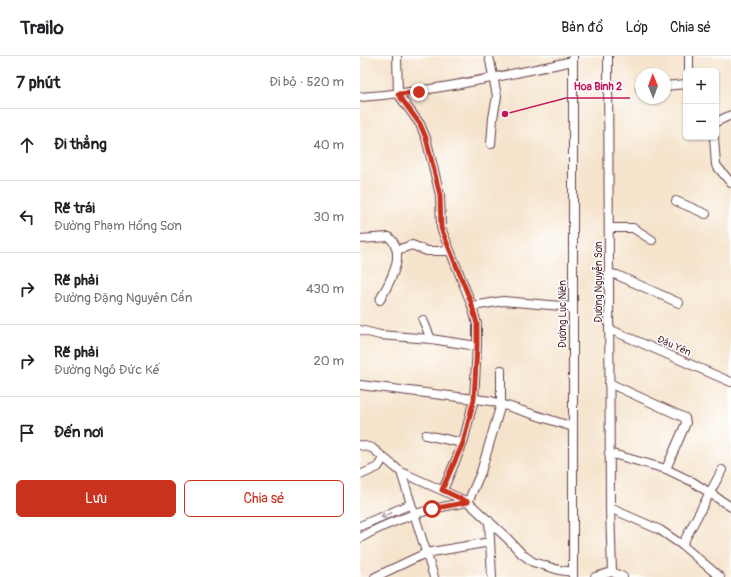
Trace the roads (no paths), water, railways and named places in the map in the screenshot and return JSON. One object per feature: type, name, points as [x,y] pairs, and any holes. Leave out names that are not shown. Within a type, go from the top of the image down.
[{"type":"street","points":[[397,56],[398,94],[420,124],[426,138],[440,195],[441,228],[473,306],[477,324],[474,399],[463,443],[442,490]]},
{"type":"street","points":[[489,56],[497,96],[493,118],[491,144]]},
{"type":"street","name":"Đường Nguyễn Sơn","points":[[608,56],[609,453],[612,572]]},
{"type":"street","points":[[688,68],[689,56]]},
{"type":"street","points":[[360,97],[398,94],[493,78],[573,58]]},
{"type":"street","name":"Đường Lục Niên","points":[[573,58],[573,574]]},
{"type":"street","points":[[671,85],[683,84]]},
{"type":"street","points":[[719,121],[731,115]]},
{"type":"street","points":[[714,140],[716,165],[731,183]]},
{"type":"street","points":[[676,201],[706,214]]},
{"type":"street","points":[[609,228],[633,228],[652,240]]},
{"type":"street","points":[[360,240],[389,237],[397,250],[396,269],[380,300]]},
{"type":"street","points":[[397,250],[412,246],[426,251],[450,251]]},
{"type":"street","points":[[609,275],[617,275],[679,303]]},
{"type":"street","points":[[473,306],[503,301],[573,307]]},
{"type":"street","points":[[423,320],[431,339]]},
{"type":"street","name":"Đậu Yên","points":[[609,329],[731,382]]},
{"type":"street","points":[[360,330],[380,335],[431,339],[477,346]]},
{"type":"street","points":[[468,502],[481,472],[501,404],[501,370]]},
{"type":"street","points":[[609,383],[685,418],[686,423],[666,469]]},
{"type":"street","points":[[360,385],[474,399],[501,404],[573,427]]},
{"type":"street","points":[[426,435],[463,443]]},
{"type":"street","points":[[363,445],[402,472],[468,502],[522,554],[533,562],[573,574]]},
{"type":"street","points":[[609,453],[666,469],[710,493],[731,507]]},
{"type":"street","points":[[360,475],[378,467],[383,458]]},
{"type":"street","points":[[682,545],[722,470]]},
{"type":"street","points":[[402,472],[434,577]]},
{"type":"street","points":[[360,538],[371,531],[414,514],[468,502]]},
{"type":"street","points":[[360,526],[411,504]]},
{"type":"street","points":[[610,508],[649,525],[682,545],[720,577]]},
{"type":"street","points":[[489,521],[492,577]]},
{"type":"street","points":[[374,577],[426,553],[490,542]]},
{"type":"street","points":[[595,577],[612,572],[623,577]]},
{"type":"place","name":"Hoa Binh 2","points":[[505,114]]}]
